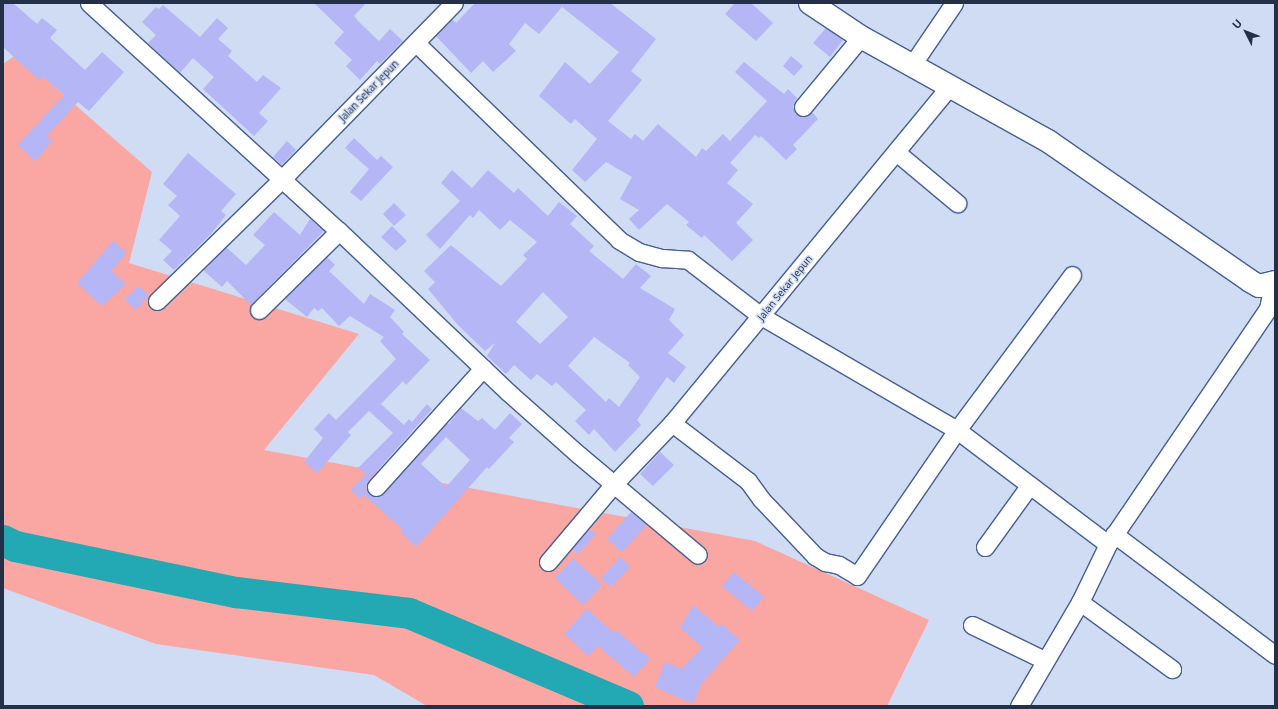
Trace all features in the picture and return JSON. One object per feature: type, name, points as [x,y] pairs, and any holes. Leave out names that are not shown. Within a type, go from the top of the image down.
[{"type":"main road","points":[[810,3],[861,37],[1048,141],[1250,281],[1259,286],[1274,283]]},
{"type":"street","points":[[89,3],[339,230],[483,368],[614,484],[698,555]]},
{"type":"street","name":"Jalan Sekar Jepun","points":[[157,301],[282,179],[454,3]]},
{"type":"street","points":[[912,65],[954,3]]},
{"type":"street","points":[[803,107],[861,37]]},
{"type":"street","points":[[416,43],[619,240],[639,252],[662,258],[688,260],[761,316],[957,430],[1029,486],[1111,539],[1275,655]]},
{"type":"street","name":"Jalan Sekar Jepun","points":[[548,562],[614,484],[672,424],[950,86]]},
{"type":"street","points":[[896,152],[957,203]]},
{"type":"street","points":[[259,310],[339,230]]},
{"type":"street","points":[[672,424],[748,481],[761,499],[815,556],[843,567],[854,576],[862,572],[957,430],[1072,275]]},
{"type":"street","points":[[1019,706],[1044,660],[1080,602],[1111,539],[1272,312],[1274,283]]},
{"type":"street","points":[[376,487],[483,368]]},
{"type":"street","points":[[985,547],[1029,486]]},
{"type":"street","points":[[1080,602],[1172,669]]},
{"type":"street","points":[[972,625],[1044,660]]},
{"type":"shaded area","points":[[17,54],[152,172],[129,263],[359,334],[264,450],[755,541],[929,620],[887,706],[427,706],[374,675],[156,644],[3,588],[3,64]]},
{"type":"building","points":[[3,3],[13,3],[37,24],[42,18],[57,30],[50,38],[85,70],[102,52],[124,72],[89,111],[78,102],[47,136],[53,141],[35,161],[18,145],[64,95],[43,77],[40,81],[3,47]]},
{"type":"building","points":[[314,3],[366,3],[354,16],[358,21],[379,41],[390,29],[403,41],[380,64],[377,61],[360,80],[346,66],[352,60],[334,43],[344,32]]},
{"type":"building","points":[[475,3],[610,3],[656,39],[631,71],[642,80],[608,121],[631,139],[635,134],[643,141],[658,124],[696,157],[702,148],[706,151],[723,134],[730,141],[767,101],[735,72],[744,62],[784,94],[788,89],[797,98],[793,106],[796,114],[806,116],[812,112],[818,119],[793,145],[797,149],[786,160],[761,136],[759,138],[755,135],[730,163],[738,170],[727,183],[753,204],[736,223],[753,240],[732,261],[704,235],[702,238],[686,225],[689,222],[667,204],[639,230],[629,219],[639,210],[620,199],[632,177],[606,162],[585,182],[572,170],[597,139],[575,119],[571,124],[539,96],[565,62],[590,84],[619,52],[562,7],[539,34],[525,23],[509,44],[516,51],[493,72],[483,61],[471,73],[436,36],[452,19],[456,23]]},
{"type":"building","points":[[735,3],[751,3],[773,23],[756,41],[725,14]]},
{"type":"building","points":[[163,5],[200,37],[217,18],[228,28],[218,39],[232,51],[228,56],[257,82],[263,75],[281,88],[259,113],[268,121],[254,136],[203,89],[214,77],[193,58],[180,73],[148,43],[156,35],[142,22],[156,7],[159,9]]},
{"type":"building","points":[[826,28],[843,40],[830,57],[813,43]]},
{"type":"building","points":[[791,56],[803,66],[794,76],[783,66]]},
{"type":"building","points":[[354,138],[377,160],[381,156],[393,167],[361,201],[350,192],[369,169],[345,148]]},
{"type":"building","points":[[287,141],[296,150],[282,165],[273,157]]},
{"type":"building","points":[[188,153],[236,194],[221,211],[226,215],[211,234],[174,270],[163,260],[172,251],[159,240],[180,216],[168,205],[177,196],[163,184]]},
{"type":"building","points":[[452,170],[472,188],[488,170],[514,193],[518,188],[548,216],[559,202],[577,216],[570,224],[594,246],[589,251],[623,279],[636,264],[651,276],[640,288],[675,309],[669,320],[684,335],[668,353],[686,367],[674,383],[667,377],[637,420],[641,425],[615,452],[594,429],[589,435],[575,421],[586,410],[556,382],[552,386],[537,374],[531,380],[514,365],[506,374],[487,356],[495,343],[485,351],[458,325],[428,289],[435,282],[424,271],[451,245],[501,286],[527,259],[523,255],[537,242],[510,220],[500,230],[479,210],[473,218],[470,215],[440,249],[426,235],[460,201],[441,183]],"holes":[[[543,292],[568,317],[540,344],[516,322]],[[594,337],[630,363],[628,365],[640,377],[619,407],[609,398],[606,402],[568,366]]]},
{"type":"building","points":[[394,203],[406,215],[394,226],[383,214]]},
{"type":"building","points":[[274,212],[300,235],[310,219],[324,231],[251,305],[227,281],[222,287],[203,270],[226,247],[246,265],[265,245],[253,235]]},
{"type":"building","points":[[392,226],[407,241],[396,251],[381,237]]},
{"type":"building","points":[[113,241],[127,253],[111,271],[126,284],[102,306],[77,283]]},
{"type":"building","points":[[327,257],[335,265],[329,271],[364,304],[370,294],[395,310],[390,317],[404,332],[402,334],[430,360],[406,385],[403,381],[381,404],[404,425],[409,419],[412,422],[427,404],[432,409],[369,480],[366,490],[370,495],[379,497],[383,494],[447,423],[449,424],[461,408],[478,421],[482,418],[495,430],[510,413],[522,424],[509,438],[514,442],[489,469],[487,467],[416,547],[400,532],[402,529],[364,495],[360,499],[351,490],[366,474],[358,468],[393,433],[369,411],[348,432],[351,435],[317,473],[304,462],[323,438],[314,429],[329,413],[336,420],[396,359],[380,341],[384,337],[350,316],[339,326],[322,308],[318,311],[314,308],[307,317],[285,299]],"holes":[[[446,437],[470,460],[446,487],[421,464]]]},
{"type":"building","points":[[138,286],[149,295],[136,310],[125,300]]},
{"type":"building","points":[[660,452],[674,465],[653,486],[640,474]]},
{"type":"building","points":[[631,512],[647,525],[622,552],[607,539]]},
{"type":"building","points":[[589,529],[596,534],[578,554],[572,549]]},
{"type":"building","points":[[620,557],[630,567],[611,587],[601,578]]},
{"type":"building","points":[[573,558],[602,585],[583,605],[555,578]]},
{"type":"building","points":[[734,572],[764,597],[752,611],[722,586]]},
{"type":"building","points":[[693,605],[719,627],[722,624],[740,640],[702,683],[693,704],[655,687],[665,662],[682,669],[702,647],[680,628]]},
{"type":"building","points":[[587,609],[614,633],[616,630],[650,659],[634,677],[598,646],[588,656],[564,634]]},
{"type":"waterway","points":[[3,540],[15,546],[236,592],[409,613],[628,706]]}]
